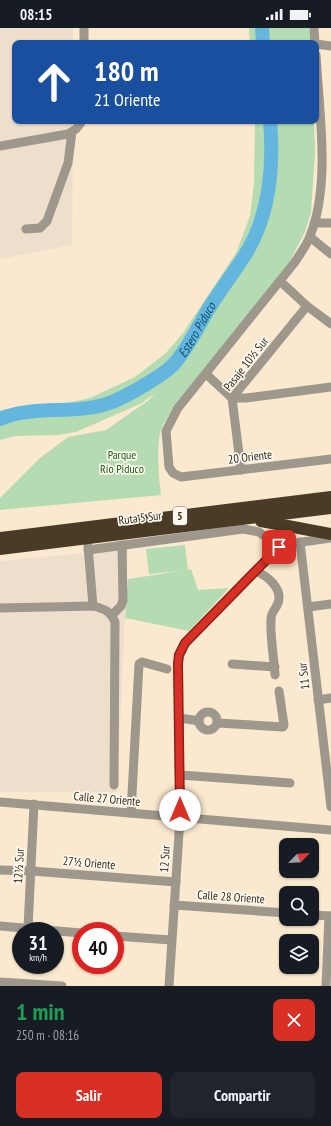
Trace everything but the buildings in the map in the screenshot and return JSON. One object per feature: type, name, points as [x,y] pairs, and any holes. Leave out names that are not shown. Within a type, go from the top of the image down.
[{"type":"highway","name":"Ruta 5 Sur","points":[[0,538],[327,497]]},
{"type":"highway","name":"Ruta 5 Sur","points":[[0,549],[88,544],[242,519],[331,508]]},
{"type":"highway","points":[[242,519],[274,523],[331,534]]},
{"type":"street","points":[[84,28],[84,40]]},
{"type":"street","points":[[314,28],[316,40]]},
{"type":"street","points":[[319,44],[331,46]]},
{"type":"street","points":[[319,84],[326,152],[314,223],[310,237],[280,281],[206,374],[232,398],[241,399],[331,387]]},
{"type":"street","points":[[0,146],[78,126],[68,163],[47,222],[40,228],[26,229]]},
{"type":"street","points":[[314,223],[331,223]]},
{"type":"street","points":[[310,237],[331,254]]},
{"type":"street","points":[[280,281],[307,306],[331,324]]},
{"type":"street","name":"Pasaje 10½ Sur","points":[[241,470],[232,398],[307,306]]},
{"type":"street","name":"20 Oriente","points":[[206,374],[178,408],[166,428],[168,459],[173,473],[181,477],[331,459]]},
{"type":"street","points":[[93,606],[88,544],[122,545],[242,529],[259,532],[279,547],[286,544],[331,538]]},
{"type":"street","name":"11 Sur","points":[[300,542],[331,808]]},
{"type":"street","points":[[112,615],[121,606],[123,600],[122,545]]},
{"type":"street","name":"12 Sur","points":[[169,986],[180,818],[179,655],[185,643],[223,606],[279,547]]},
{"type":"street","points":[[232,664],[275,671],[270,618],[278,603],[279,595],[274,583],[256,571]]},
{"type":"street","points":[[308,607],[331,604]]},
{"type":"street","points":[[0,608],[93,606],[106,609],[112,615],[115,622],[114,785]]},
{"type":"street","points":[[131,813],[139,664],[142,662],[167,669]]},
{"type":"street","points":[[218,723],[283,727],[284,725],[279,691]]},
{"type":"street","points":[[318,700],[331,698]]},
{"type":"street","points":[[199,721],[202,714],[209,711],[216,715],[218,723]]},
{"type":"street","points":[[180,718],[199,721]]},
{"type":"street","points":[[199,721],[203,728],[208,730],[215,727],[218,723]]},
{"type":"street","points":[[180,775],[290,783]]},
{"type":"street","name":"Calle 27 Oriente","points":[[0,802],[331,830]]},
{"type":"street","name":"12½ Sur","points":[[28,922],[34,804]]},
{"type":"street","name":"27½ Oriente","points":[[0,870],[176,882]]},
{"type":"street","name":"Calle 28 Oriente","points":[[174,905],[279,912]]},
{"type":"street","points":[[319,915],[330,916],[326,986]]},
{"type":"street","points":[[0,926],[12,927]]},
{"type":"street","points":[[124,937],[171,940]]},
{"type":"street","points":[[0,982],[62,986]]},
{"type":"shaded area","points":[[0,28],[73,28],[73,40],[12,40],[12,124],[73,124],[72,245],[0,259]]},
{"type":"shaded area","points":[[128,549],[117,792],[0,792],[0,561]]},
{"type":"green space","points":[[249,28],[311,28],[311,40],[250,40]]},
{"type":"green space","name":"Parque Río Piduco","points":[[255,124],[314,124],[315,152],[311,212],[305,232],[281,278],[177,404],[163,425],[158,449],[161,495],[0,510],[0,498],[40,458],[68,437],[106,430],[149,400],[155,393],[142,403],[76,432],[59,435],[15,436],[0,440],[0,410],[54,406],[90,398],[135,377],[166,353],[183,333],[236,253],[250,216],[254,184]]},
{"type":"green space","points":[[185,545],[188,570],[191,569],[198,590],[229,588],[189,631],[125,618],[128,579],[181,571],[149,574],[146,549]]},
{"type":"waterway","name":"Estero Piduco","points":[[262,28],[263,40]]},
{"type":"waterway","name":"Estero Piduco","points":[[0,419],[28,412],[70,410],[98,406],[112,402],[145,385],[174,364],[245,255],[260,224],[265,207],[270,173],[270,124]]},
{"type":"route","points":[[180,810],[179,655],[185,643],[223,606],[279,547]]}]
